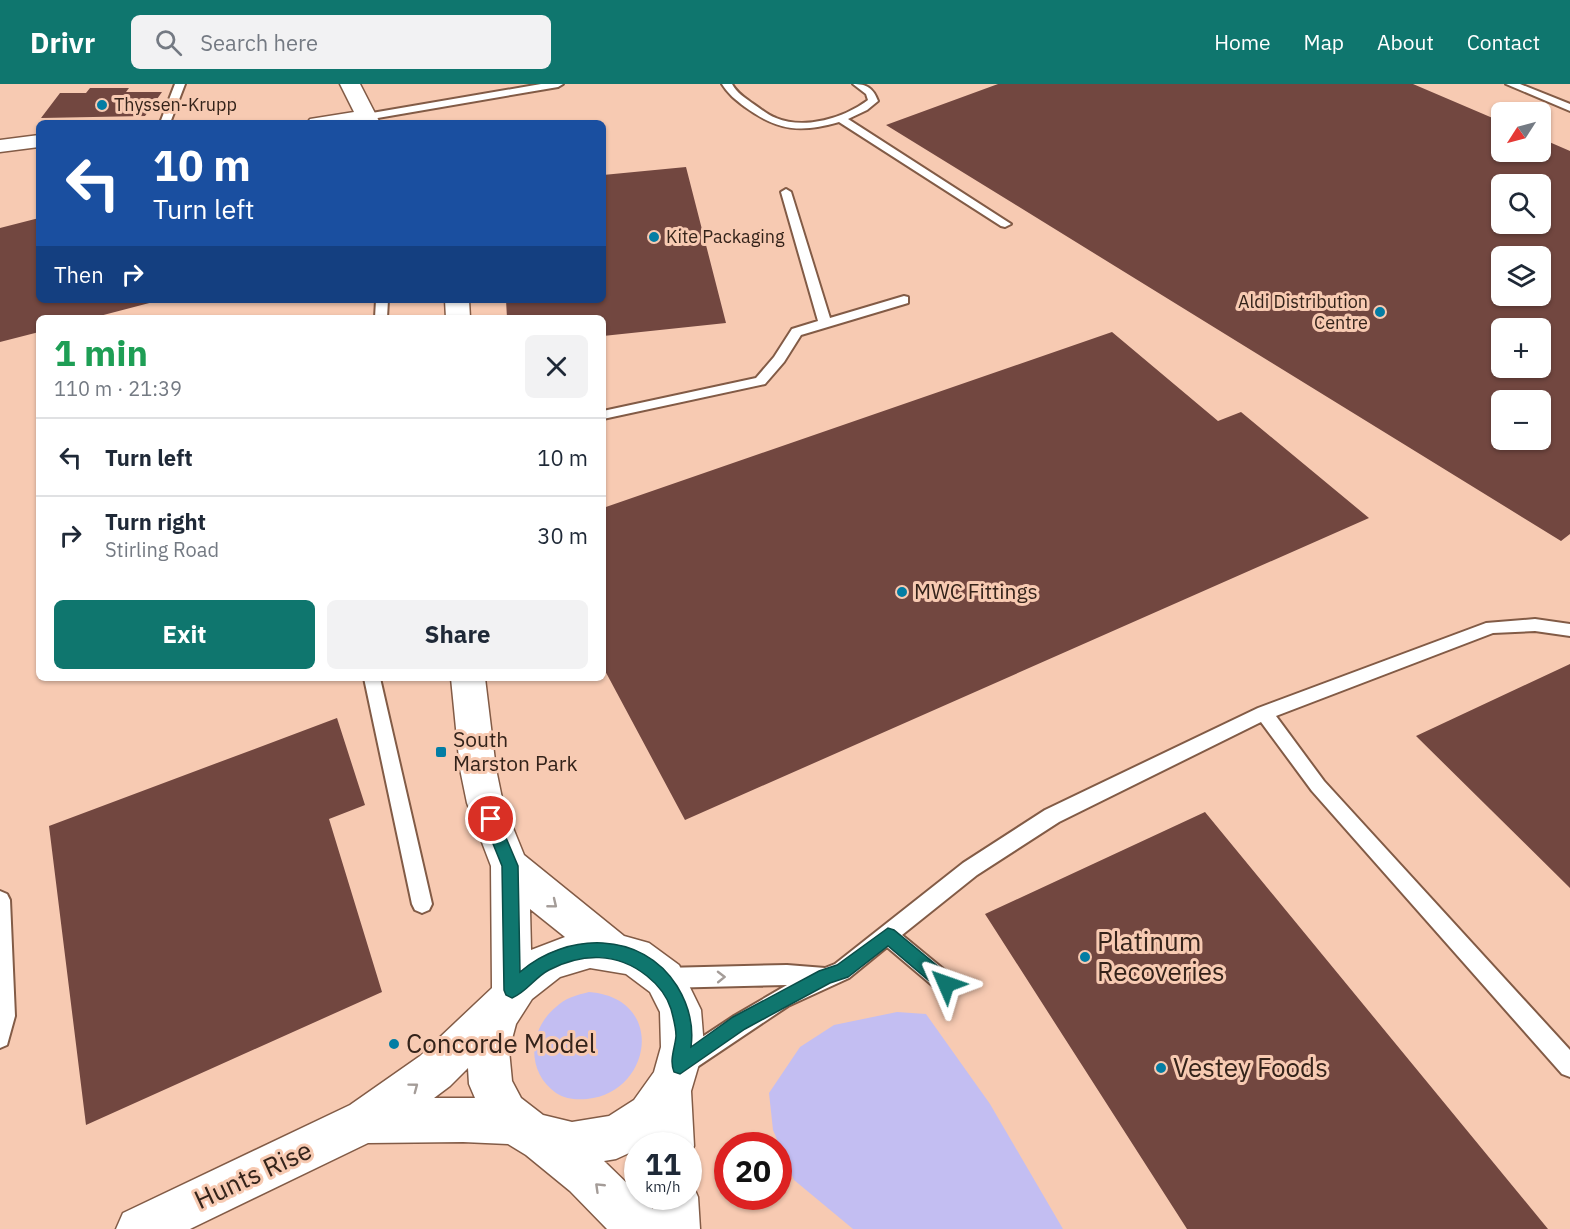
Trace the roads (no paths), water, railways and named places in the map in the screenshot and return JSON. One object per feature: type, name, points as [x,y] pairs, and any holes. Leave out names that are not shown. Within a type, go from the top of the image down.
[{"type":"street","points":[[350,84],[368,120]]},
{"type":"street","points":[[0,146],[36,141]]},
{"type":"street","points":[[468,681],[478,769],[486,803],[510,866],[508,996]]},
{"type":"street","points":[[510,866],[578,925],[611,950]]},
{"type":"street","points":[[640,1229],[586,1175],[528,1130],[495,1096],[487,1066],[490,1033],[508,996],[531,972],[560,956],[590,949],[611,950],[640,960],[663,978],[674,992],[683,1016],[684,1046],[675,1078],[673,1132]]},
{"type":"street","name":"Hunts Rise","points":[[139,1229],[366,1121],[435,1071],[508,996]]},
{"type":"street","points":[[528,1130],[557,1143],[580,1144],[609,1139],[645,1119],[675,1078]]},
{"type":"street","name":"Hunts Rise","points":[[366,1121],[463,1120],[528,1130]]},
{"type":"street","points":[[676,1210],[677,1229]]},
{"type":"lane","points":[[166,120],[180,84]]},
{"type":"lane","points":[[368,120],[558,84]]},
{"type":"lane","points":[[727,84],[736,96],[763,115],[772,121],[786,125],[820,124],[865,108],[873,101],[870,93],[858,84]]},
{"type":"lane","points":[[1511,84],[1570,108]]},
{"type":"lane","points":[[839,118],[1005,224]]},
{"type":"lane","points":[[786,192],[825,323]]},
{"type":"lane","points":[[606,415],[760,381],[779,359],[796,332],[904,300]]},
{"type":"lane","points":[[675,1078],[739,1023],[851,965],[970,869],[1052,816],[1264,713],[1492,627],[1535,625],[1570,630]]},
{"type":"lane","points":[[373,681],[422,904]]},
{"type":"lane","points":[[1264,713],[1318,786],[1570,1066]]},
{"type":"lane","points":[[0,900],[5,1016],[0,1038]]},
{"type":"lane","points":[[888,936],[946,984]]},
{"type":"lane","points":[[663,978],[787,975],[825,977]]},
{"type":"place","name":"Thyssen-Krupp","points":[[102,105]]},
{"type":"place","name":"Kite Packaging","points":[[654,237]]},
{"type":"place","name":"Aldi Distribution Centre","points":[[1380,312]]},
{"type":"place","name":"MWC Fittings","points":[[902,592]]},
{"type":"place","name":"South Marston Park","points":[[441,752]]},
{"type":"place","name":"Platinum Recoveries","points":[[1085,957]]},
{"type":"place","name":"Concorde Model","points":[[394,1044]]},
{"type":"place","name":"Vestey Foods","points":[[1161,1068]]}]
